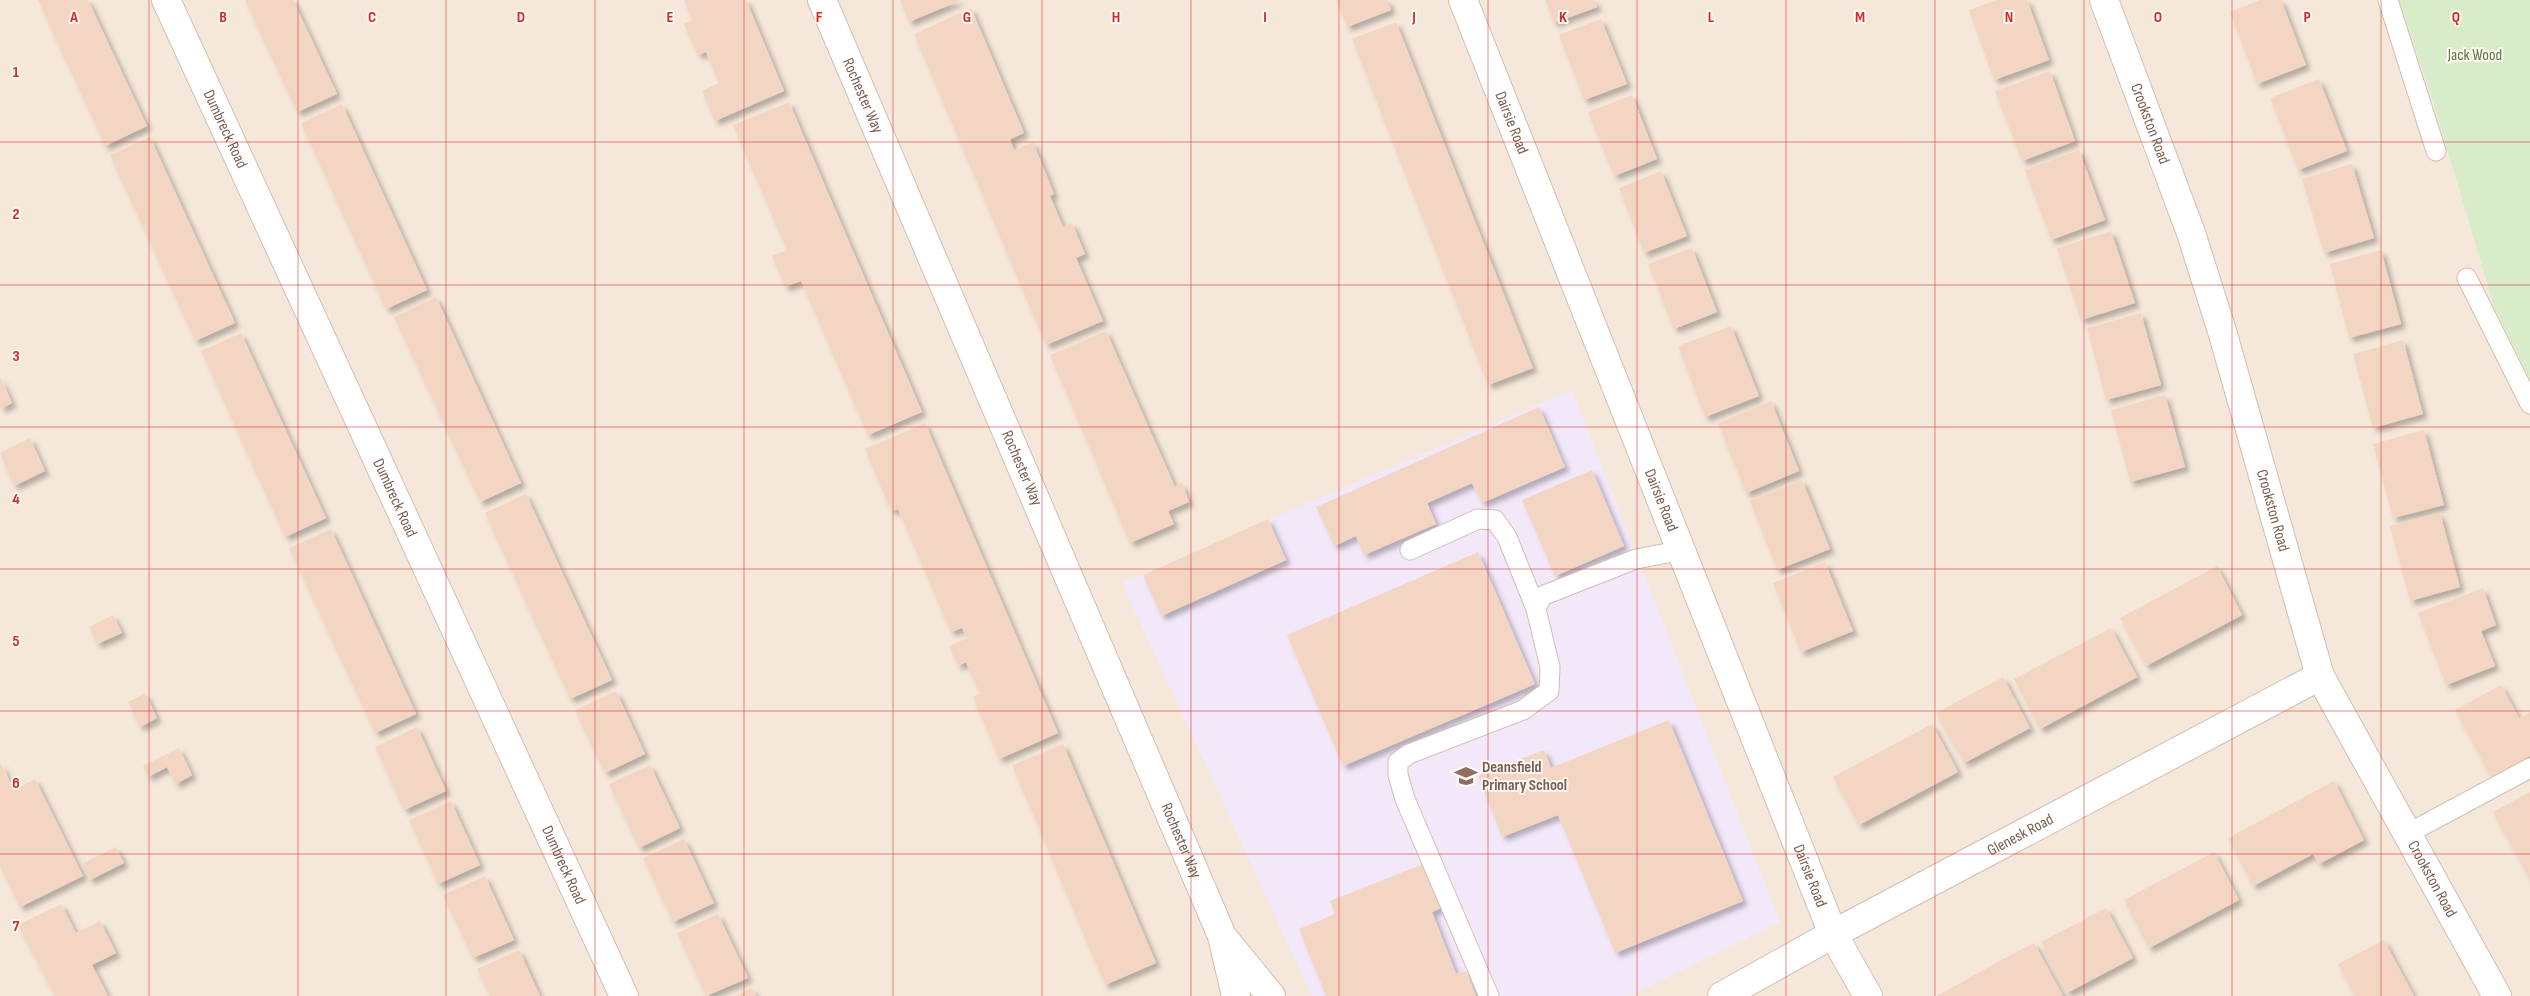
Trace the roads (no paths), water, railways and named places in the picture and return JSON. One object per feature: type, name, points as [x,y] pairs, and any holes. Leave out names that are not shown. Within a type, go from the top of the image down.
[{"type":"street","name":"Dumbreck Road","points":[[166,0],[624,996]]},
{"type":"street","name":"Rochester Way","points":[[822,0],[1222,936],[1236,996]]},
{"type":"street","name":"Dairsie Road","points":[[1463,0],[1683,550],[1833,934],[1868,996]]},
{"type":"street","name":"Crookston Road","points":[[2104,0],[2205,277],[2320,676],[2497,996]]},
{"type":"street","name":"Glenesk Road","points":[[1722,996],[1833,934],[2320,676]]},
{"type":"street","name":"Rochester Way","points":[[1222,936],[1271,996]]},
{"type":"lane","points":[[2388,0],[2436,151]]},
{"type":"lane","points":[[2467,278],[2530,404]]},
{"type":"lane","points":[[1410,550],[1478,519],[1496,520],[1506,537],[1536,609],[1550,667],[1549,691],[1523,710],[1409,754],[1398,762],[1398,775],[1404,799],[1489,996]]},
{"type":"lane","points":[[1536,609],[1542,596],[1636,559],[1683,550]]},
{"type":"lane","points":[[2407,834],[2530,768]]},
{"type":"place","name":"Deansfield Primary School","points":[[1466,776]]},
{"type":"park label","name":"Jack Wood","points":[[2475,55]]}]
